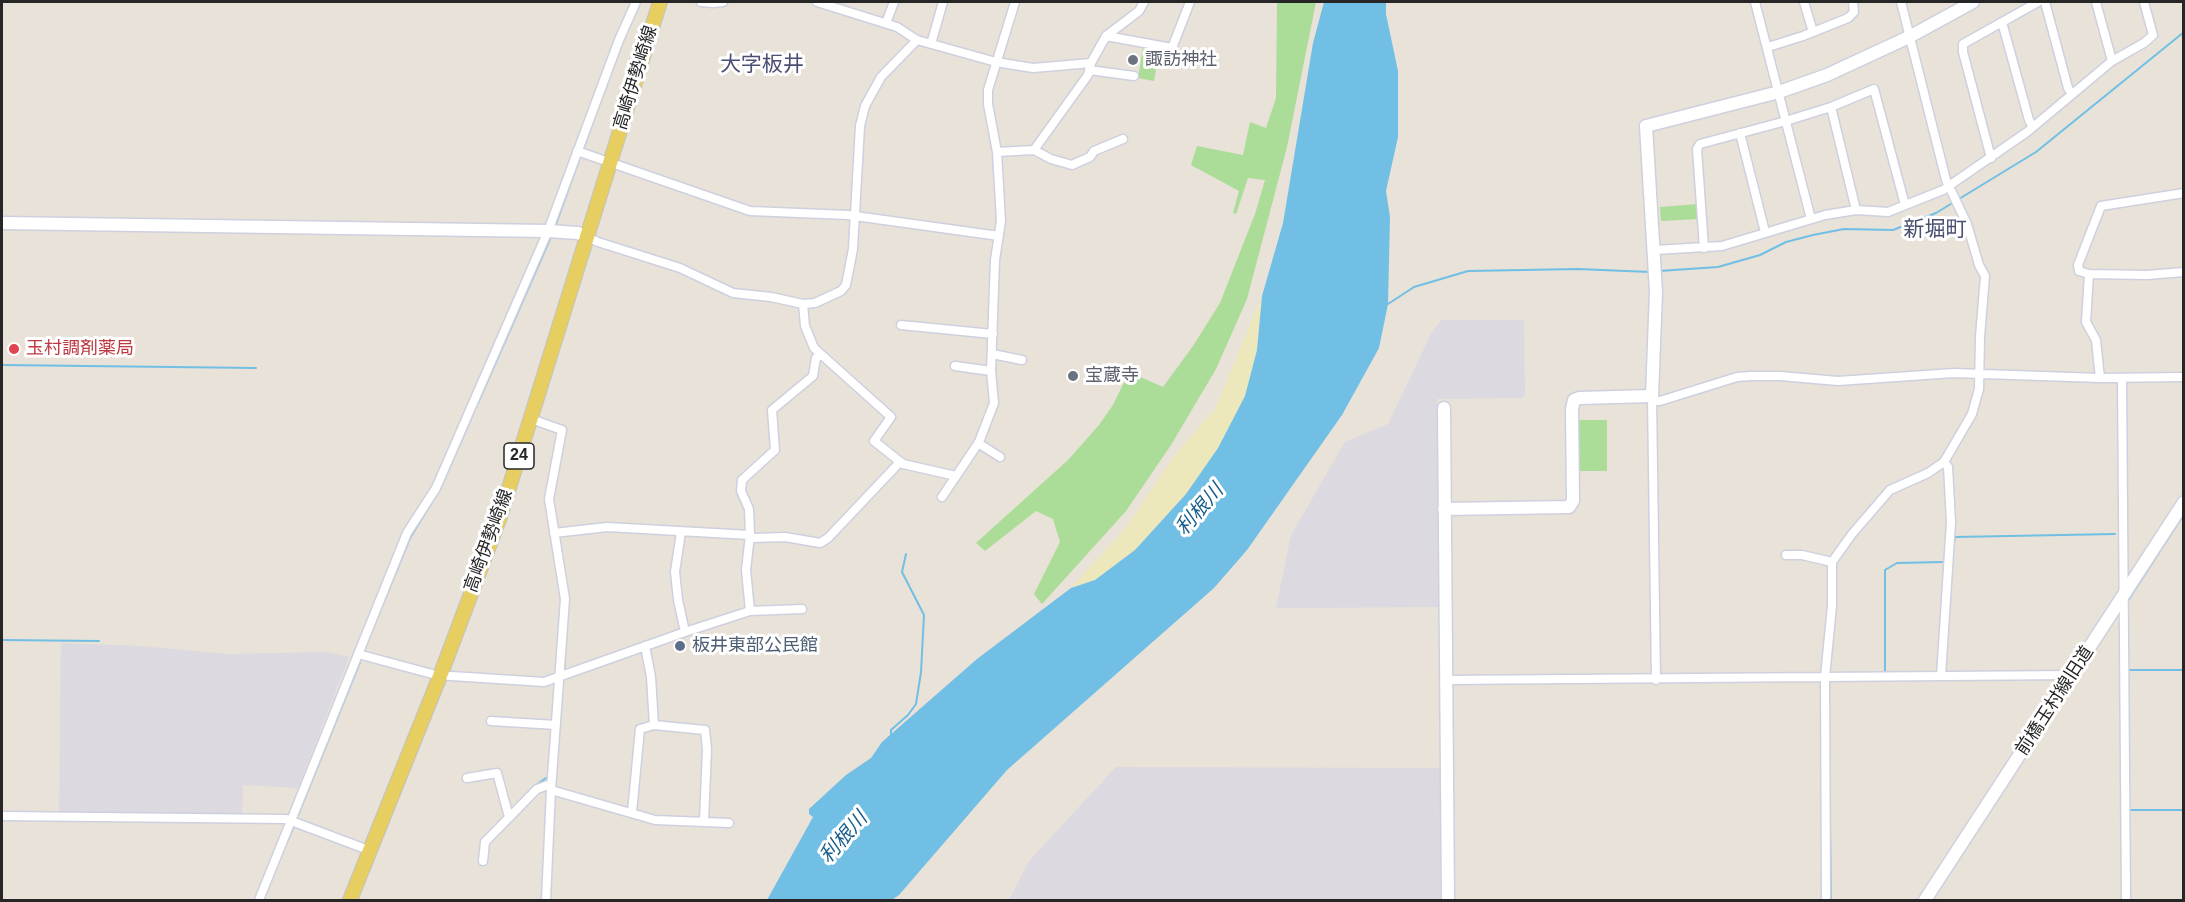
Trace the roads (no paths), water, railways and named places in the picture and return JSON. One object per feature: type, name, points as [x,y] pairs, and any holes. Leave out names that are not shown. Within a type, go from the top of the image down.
[{"type":"main road","name":"高崎伊勢崎線","points":[[350,900],[440,676],[488,548],[531,419],[660,2]]},
{"type":"street","points":[[259,900],[407,533],[436,488],[548,231],[619,40],[636,2]]},
{"type":"street","points":[[701,2],[723,2]]},
{"type":"street","points":[[817,2],[897,27],[917,40],[996,62],[1033,68],[1090,67],[1134,76]]},
{"type":"street","points":[[886,23],[894,2]]},
{"type":"street","points":[[932,44],[943,2]]},
{"type":"street","points":[[942,497],[978,443],[994,403],[992,354],[995,260],[1001,221],[997,152],[988,104],[988,90],[1015,2]]},
{"type":"street","points":[[1034,150],[1088,75],[1106,36],[1139,11],[1144,2]]},
{"type":"street","points":[[1106,36],[1172,48],[1190,2]]},
{"type":"street","points":[[1755,2],[1811,219]]},
{"type":"street","points":[[1804,2],[1813,32]]},
{"type":"street","points":[[1768,47],[1813,32],[1852,15],[1855,10],[1853,2]]},
{"type":"street","points":[[1826,900],[1825,677],[1832,606],[1832,562],[1852,534],[1890,490],[1928,473],[1944,462],[1976,406],[1979,374],[1985,276],[1979,265],[1971,233],[1951,191],[1901,2]]},
{"type":"street","points":[[1656,680],[1653,398],[1656,289],[1646,126],[1779,92],[1864,60],[1973,2]]},
{"type":"street","points":[[1991,158],[1962,48],[1966,40],[2038,2]]},
{"type":"street","points":[[2045,2],[2068,88],[2072,94]]},
{"type":"street","points":[[2096,2],[2112,61]]},
{"type":"street","points":[[1655,256],[1728,245],[1811,219],[1856,210],[1888,212],[1951,191],[2112,61],[2144,43],[2153,35],[2144,2]]},
{"type":"street","points":[[2002,22],[2029,120],[2033,127]]},
{"type":"street","points":[[2,224],[578,233],[598,243],[680,268],[733,293],[771,297],[804,304],[815,303],[844,289],[853,249],[860,126],[865,106],[881,77],[917,40]]},
{"type":"street","points":[[1704,248],[1698,146],[1703,142],[1831,107],[1874,89],[1905,205]]},
{"type":"street","points":[[1831,107],[1856,210]]},
{"type":"street","points":[[1740,133],[1765,232]]},
{"type":"street","points":[[997,152],[1034,150],[1051,159],[1071,165],[1090,158],[1094,151],[1123,139]]},
{"type":"street","points":[[577,151],[750,211],[855,216],[999,236]]},
{"type":"street","points":[[2184,193],[2101,206],[2078,265],[2079,271],[2088,274],[2147,275],[2184,272]]},
{"type":"street","points":[[2088,274],[2086,322],[2096,340],[2100,378]]},
{"type":"street","points":[[804,304],[804,326],[814,348],[891,417],[874,441],[900,462],[956,476]]},
{"type":"street","points":[[901,325],[993,334]]},
{"type":"street","points":[[992,354],[1022,360]]},
{"type":"street","points":[[750,611],[746,570],[750,535],[749,509],[741,491],[742,480],[775,450],[772,411],[813,375],[816,358],[821,355]]},
{"type":"street","points":[[955,366],[992,371]]},
{"type":"street","points":[[1444,509],[1569,507],[1573,501],[1572,409],[1574,400],[1579,398],[1653,398],[1660,401],[1737,377],[1751,375],[1838,381],[1954,373],[2100,378],[2184,377]]},
{"type":"street","points":[[2122,378],[2126,900]]},
{"type":"street","points":[[1444,408],[1448,900]]},
{"type":"street","points":[[531,419],[562,430],[549,491],[565,599],[551,787],[546,900]]},
{"type":"street","points":[[978,443],[1000,457]]},
{"type":"street","points":[[554,533],[607,527],[750,535],[753,538],[785,537],[816,543],[825,541],[900,462]]},
{"type":"street","points":[[1941,676],[1951,522],[1948,468],[1944,462]]},
{"type":"street","name":"前橋玉村線旧道","points":[[1927,899],[2184,502]]},
{"type":"street","points":[[681,532],[675,572],[685,632]]},
{"type":"street","points":[[1786,555],[1802,555],[1832,562]]},
{"type":"street","points":[[358,654],[440,676],[544,682],[750,611],[802,609]]},
{"type":"street","points":[[645,646],[651,677],[654,724]]},
{"type":"street","points":[[1446,680],[2072,675]]},
{"type":"street","points":[[491,721],[556,725]]},
{"type":"street","points":[[632,812],[640,729],[654,724],[705,730],[707,750],[704,821]]},
{"type":"street","points":[[467,778],[497,773],[509,817]]},
{"type":"street","points":[[483,861],[485,842],[537,789],[551,787],[655,820],[729,823]]},
{"type":"street","points":[[2,816],[292,820],[370,851]]},
{"type":"water","name":"利根川","points":[[1324,2],[1386,2],[1386,14],[1398,71],[1398,137],[1386,191],[1390,217],[1388,304],[1379,348],[1342,415],[1247,550],[1214,588],[1007,770],[899,895],[892,900],[767,900],[813,817],[809,814],[809,809],[846,775],[871,758],[882,742],[977,659],[1071,588],[1095,580],[1135,550],[1186,494],[1218,448],[1245,396],[1257,350],[1262,296],[1283,223],[1313,43]]},
{"type":"waterway","points":[[1659,271],[1718,267],[1760,255],[1786,242],[1813,235],[1844,229],[1893,230],[1936,213],[2036,152],[2184,32]]},
{"type":"waterway","points":[[584,147],[591,127]]},
{"type":"waterway","points":[[556,224],[579,160]]},
{"type":"waterway","points":[[478,403],[550,239]]},
{"type":"waterway","points":[[1388,304],[1414,287],[1468,271],[1578,269],[1650,272]]},
{"type":"waterway","points":[[2,365],[256,368]]},
{"type":"waterway","points":[[364,650],[410,538],[440,489],[473,414]]},
{"type":"waterway","points":[[2127,602],[2184,514]]},
{"type":"waterway","points":[[1953,548],[1955,537],[2115,534]]},
{"type":"waterway","points":[[891,736],[891,730],[908,715],[916,704],[921,672],[924,615],[902,572],[906,554]]},
{"type":"waterway","points":[[1885,673],[1885,570],[1897,563],[1942,562]]},
{"type":"waterway","points":[[2,640],[99,641]]},
{"type":"waterway","points":[[564,671],[565,658]]},
{"type":"waterway","points":[[298,815],[360,662]]},
{"type":"waterway","points":[[2126,670],[2184,670]]},
{"type":"waterway","points":[[1829,746],[1831,900]]},
{"type":"waterway","points":[[536,785],[546,778]]},
{"type":"waterway","points":[[2126,810],[2184,810]]},
{"type":"waterway","points":[[287,842],[293,828]]},
{"type":"place","name":"諏訪神社","points":[[1133,60]]},
{"type":"place","name":"玉村調剤薬局","points":[[14,349]]},
{"type":"place","name":"宝蔵寺","points":[[1073,376]]},
{"type":"place","name":"板井東部公民館","points":[[680,646]]},
{"type":"district","name":"大字板井","points":[[762,65]]},
{"type":"district","name":"新堀町","points":[[1935,230]]}]
